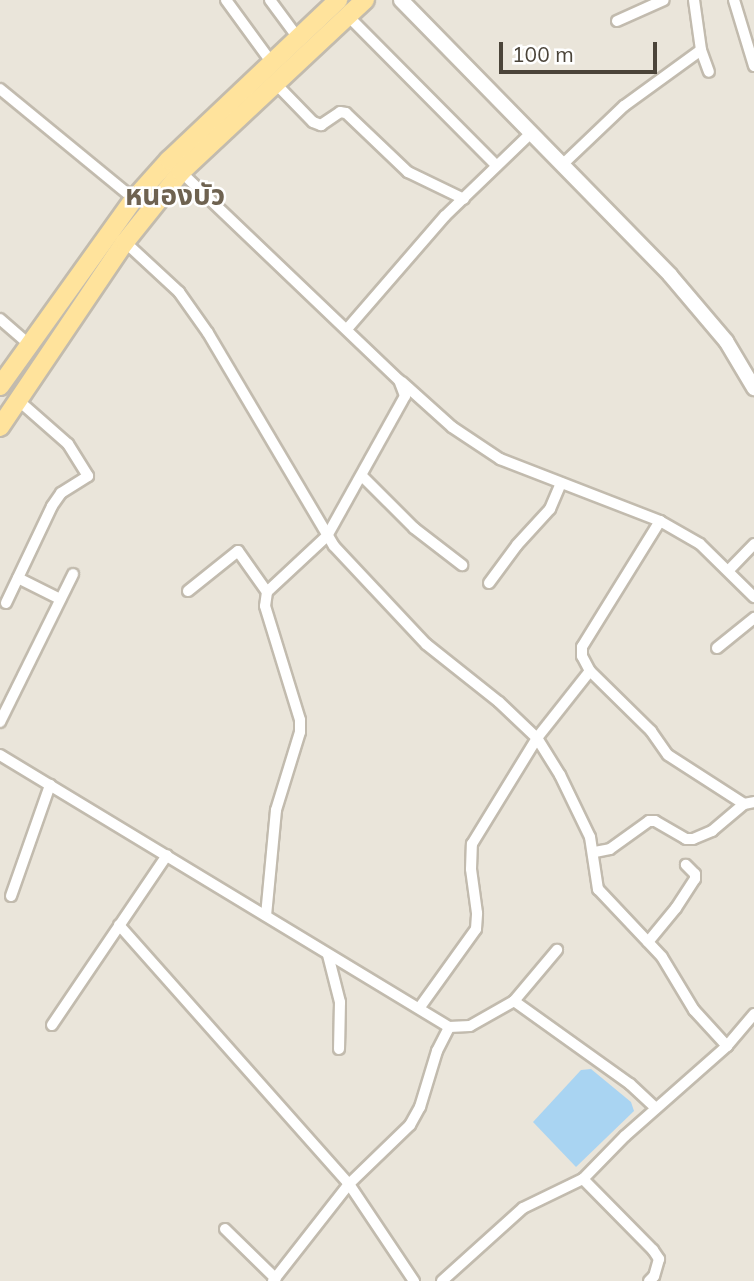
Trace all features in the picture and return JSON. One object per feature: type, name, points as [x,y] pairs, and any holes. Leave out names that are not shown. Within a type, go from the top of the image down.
[{"type":"main road","points":[[0,427],[125,242],[181,172],[365,0]]},
{"type":"main road","points":[[0,386],[135,199],[169,160],[337,1]]},
{"type":"street","points":[[226,0],[272,63]]},
{"type":"street","points":[[270,0],[298,38]]},
{"type":"street","points":[[401,0],[670,275],[726,341],[754,388]]},
{"type":"street","points":[[617,21],[664,0]]},
{"type":"street","points":[[694,0],[701,50],[709,72]]},
{"type":"street","points":[[734,0],[754,66]]},
{"type":"street","points":[[348,16],[497,166]]},
{"type":"street","points":[[562,165],[624,106],[701,50]]},
{"type":"street","points":[[276,84],[318,125],[326,124],[340,112],[346,113],[408,172],[464,199]]},
{"type":"street","points":[[0,89],[135,199]]},
{"type":"street","points":[[347,329],[464,199],[530,134]]},
{"type":"street","points":[[181,172],[452,426],[500,459],[660,521],[700,544],[754,597]]},
{"type":"street","points":[[125,242],[179,292],[208,333],[327,536],[392,611],[426,644],[499,702],[537,738],[560,775],[594,852],[598,889],[662,957],[694,1010],[727,1046]]},
{"type":"street","points":[[0,319],[29,344]]},
{"type":"street","points":[[266,916],[276,810],[300,733],[300,720],[265,606],[267,592],[327,536],[405,396],[400,380]]},
{"type":"street","points":[[6,603],[52,506],[61,493],[88,476],[68,444],[18,400]]},
{"type":"street","points":[[362,476],[414,528],[462,565]]},
{"type":"street","points":[[489,583],[517,545],[550,509],[561,483]]},
{"type":"street","points":[[594,852],[610,849],[649,821],[655,821],[686,839],[693,839],[712,831],[749,803],[668,755],[651,731],[590,671],[582,656],[582,646],[660,521]]},
{"type":"street","points":[[729,570],[754,544]]},
{"type":"street","points":[[188,592],[238,551],[267,592]]},
{"type":"street","points":[[0,722],[73,574]]},
{"type":"street","points":[[18,578],[60,599]]},
{"type":"street","points":[[717,648],[754,618]]},
{"type":"street","points":[[420,1007],[476,929],[477,913],[471,869],[472,844],[537,738],[590,671]]},
{"type":"street","points":[[0,755],[449,1027],[470,1026],[514,1001],[557,950]]},
{"type":"street","points":[[11,896],[50,785]]},
{"type":"street","points":[[52,1025],[167,855]]},
{"type":"street","points":[[648,942],[695,879],[695,874],[686,865]]},
{"type":"street","points":[[119,925],[349,1184],[414,1281]]},
{"type":"street","points":[[328,955],[340,1002],[339,1049]]},
{"type":"street","points":[[514,1001],[630,1084],[656,1108]]},
{"type":"street","points":[[442,1281],[523,1208],[583,1179],[656,1108],[727,1046],[754,1015]]},
{"type":"street","points":[[225,1229],[275,1280],[349,1184],[410,1125],[420,1107],[437,1051],[449,1027]]},
{"type":"street","points":[[583,1179],[653,1250],[659,1259],[655,1279]]},
{"type":"shaded area","points":[[0,0],[754,0],[754,1281],[0,1281]]},
{"type":"water","points":[[591,1069],[631,1102],[634,1111],[576,1167],[533,1122],[581,1070]]},
{"type":"district","name":"หนองบัว","points":[[175,195]]}]
